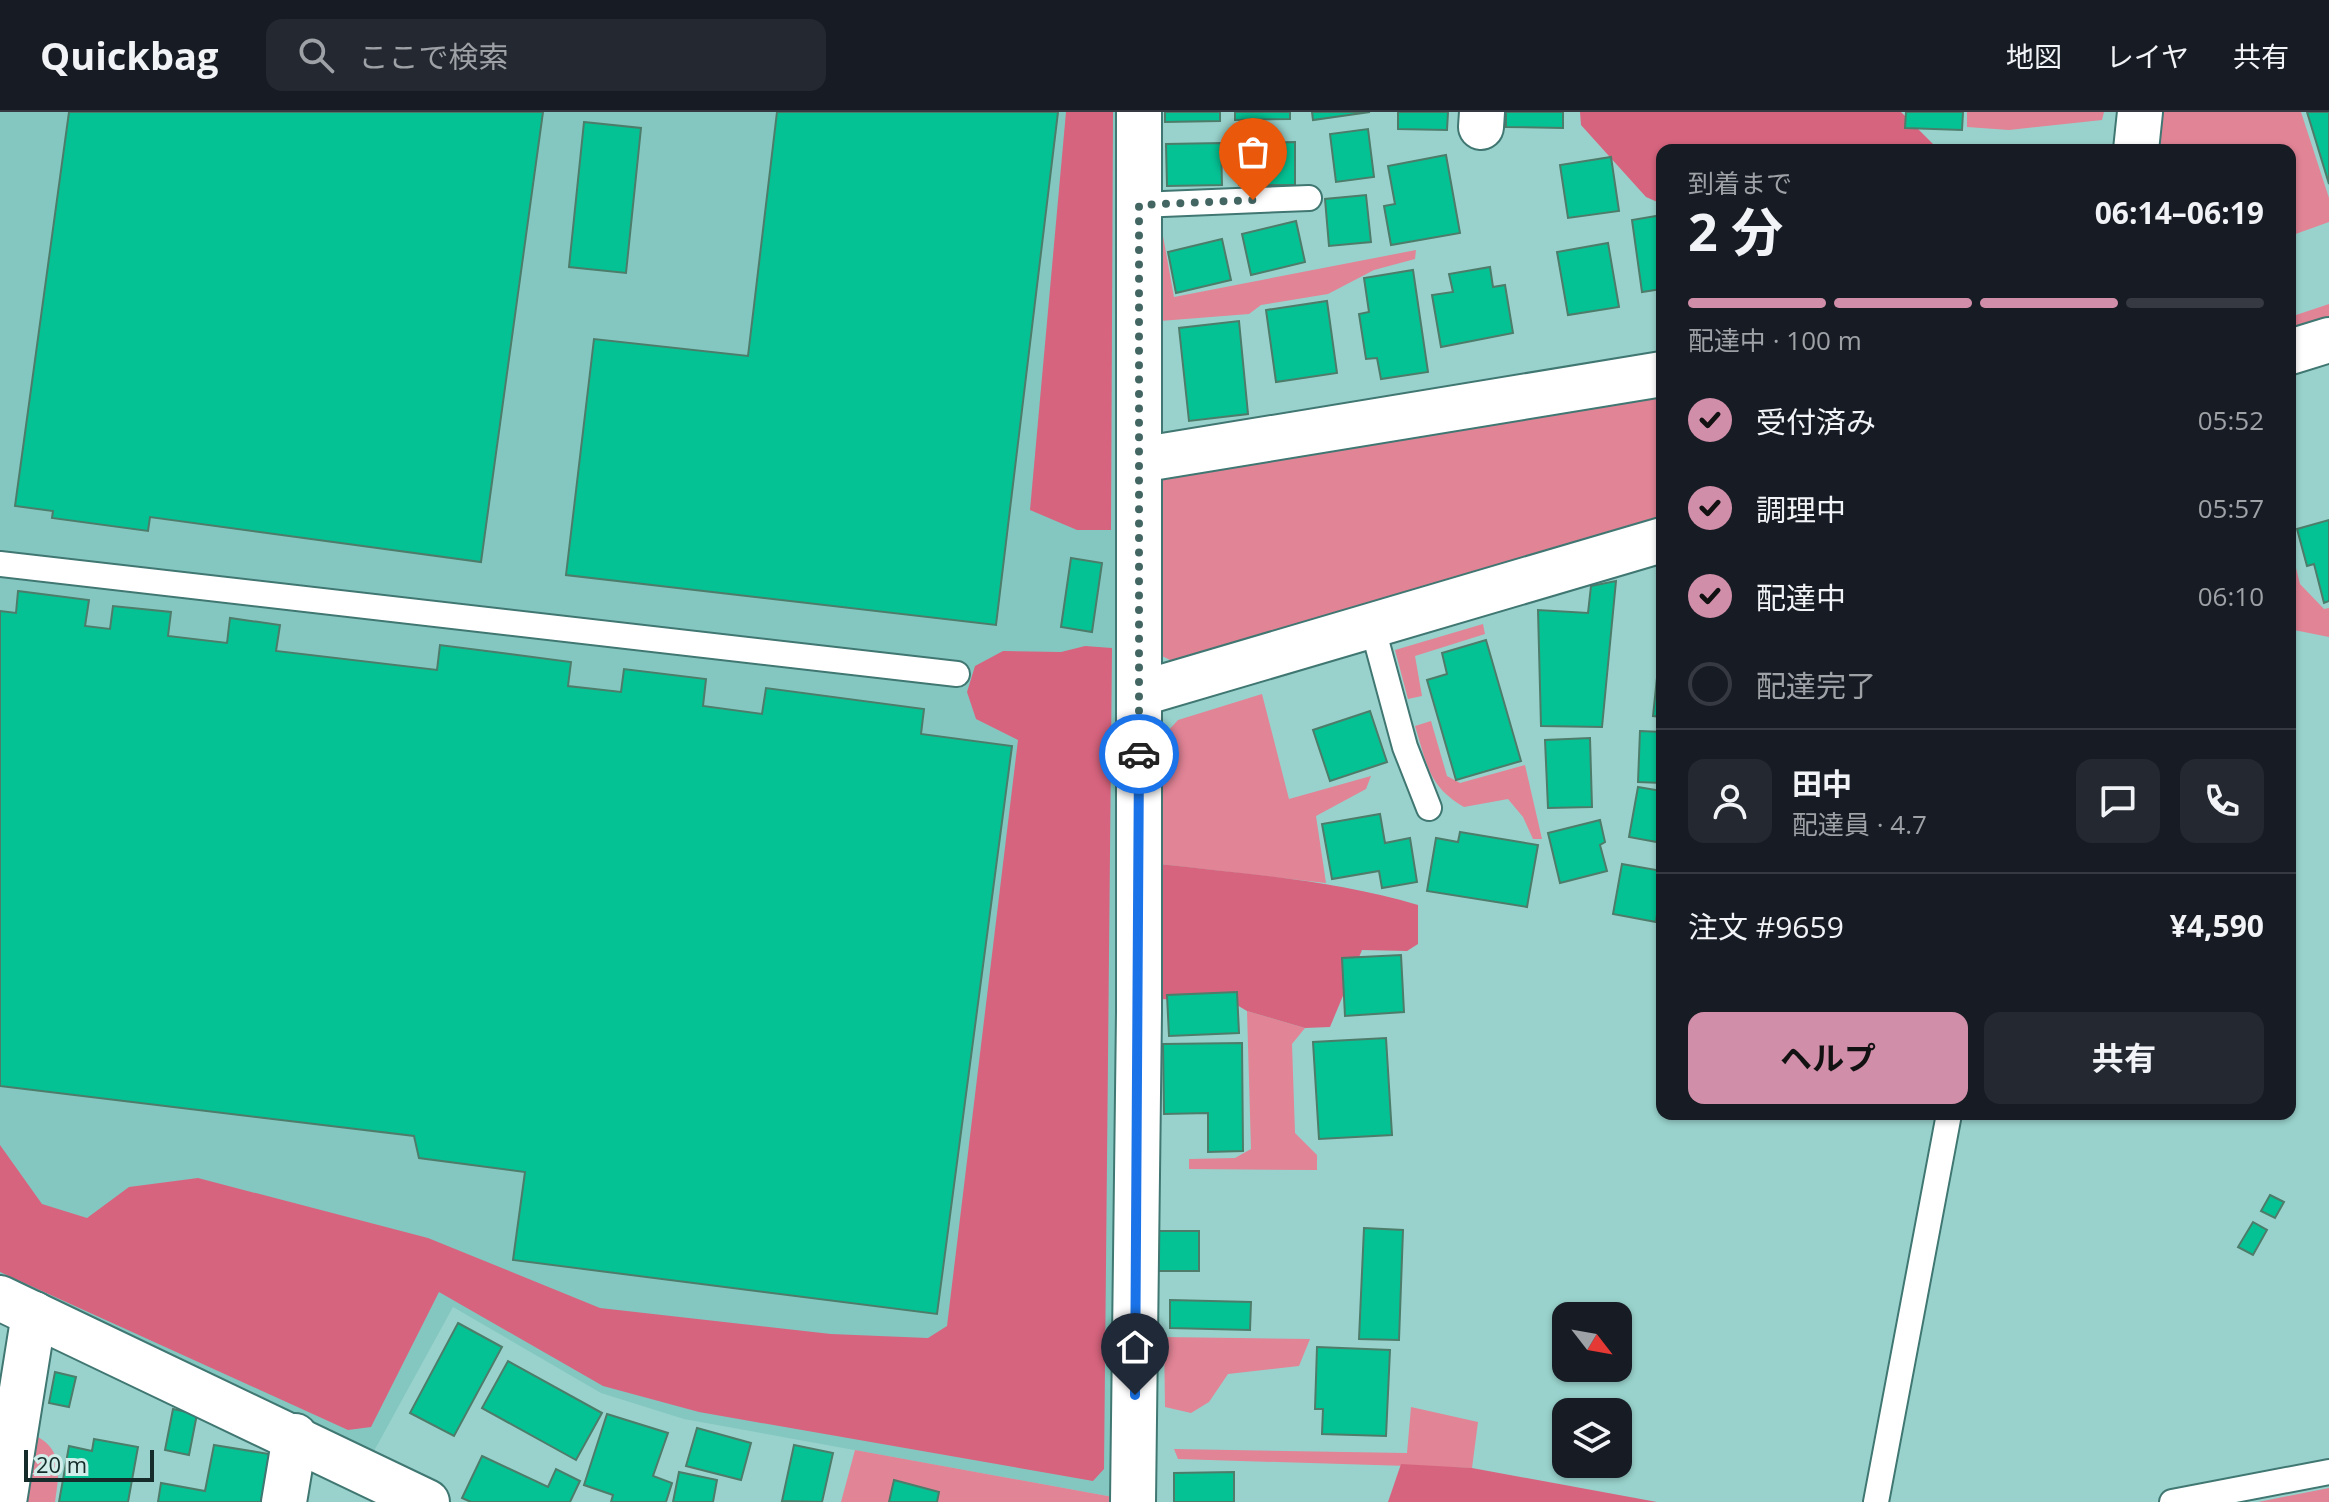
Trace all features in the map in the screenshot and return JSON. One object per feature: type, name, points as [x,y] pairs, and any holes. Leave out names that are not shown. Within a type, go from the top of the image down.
[{"type":"street","points":[[1133,1502],[1139,694],[1139,112]]},
{"type":"street","points":[[2137,144],[2140,112]]},
{"type":"street","points":[[2296,350],[2329,340]]},
{"type":"street","points":[[1139,460],[1656,375]]},
{"type":"street","points":[[1139,694],[1656,542]]},
{"type":"street","points":[[4,1502],[17,1306],[295,1436],[427,1502]]},
{"type":"street","points":[[284,1502],[295,1436]]},
{"type":"lane","points":[[1139,205],[1309,198]]},
{"type":"lane","points":[[0,564],[957,674]]},
{"type":"lane","points":[[1372,625],[1405,747],[1429,808]]},
{"type":"lane","points":[[1876,1502],[1948,1120]]},
{"type":"lane","points":[[2172,1502],[2329,1472]]},
{"type":"shaded area","points":[[0,112],[1121,112],[1122,695],[1113,1497],[684,1419],[601,1393],[453,1307],[374,1451],[0,1284]]},
{"type":"shaded area","points":[[1066,112],[1113,112],[1111,530],[1077,530],[1030,510]]},
{"type":"shaded area","points":[[1580,112],[1901,112],[1933,144],[1656,144],[1656,201],[1646,197],[1581,125]]},
{"type":"shaded area","points":[[1967,112],[2104,112],[2102,120],[2009,130],[1967,127]]},
{"type":"shaded area","points":[[2153,112],[2301,112],[2329,198],[2329,222],[2296,234],[2296,144],[2150,144]]},
{"type":"shaded area","points":[[1159,236],[1163,236],[1174,297],[1416,250],[1415,259],[1374,270],[1328,294],[1261,305],[1249,314],[1160,321]]},
{"type":"shaded area","points":[[2329,304],[2329,319],[2296,329],[2296,315]]},
{"type":"shaded area","points":[[1656,392],[1656,518],[1176,663],[1162,656],[1156,480],[1167,468]]},
{"type":"shaded area","points":[[2296,568],[2300,584],[2324,609],[2329,608],[2329,637],[2296,630]]},
{"type":"shaded area","points":[[1483,624],[1485,634],[1415,656],[1422,696],[1408,699],[1395,650]]},
{"type":"shaded area","points":[[1085,646],[1112,648],[1104,1469],[1093,1481],[699,1412],[603,1386],[439,1292],[371,1427],[348,1430],[0,1272],[0,1145],[42,1204],[87,1218],[129,1187],[198,1178],[428,1238],[600,1308],[831,1334],[928,1338],[947,1326],[1018,740],[976,719],[967,692],[975,666],[1003,651],[1061,652]]},
{"type":"shaded area","points":[[1262,694],[1289,799],[1371,776],[1366,789],[1316,816],[1326,883],[1159,864],[1158,742],[1178,720]]},
{"type":"shaded area","points":[[1431,721],[1447,776],[1460,783],[1525,765],[1542,839],[1533,839],[1523,817],[1508,799],[1464,807],[1443,791],[1430,773],[1415,726]]},
{"type":"shaded area","points":[[1159,864],[1354,889],[1418,905],[1418,944],[1407,951],[1362,950],[1330,1027],[1305,1028],[1247,1011],[1230,1001],[1157,999]]},
{"type":"shaded area","points":[[1247,1011],[1305,1028],[1292,1044],[1295,1133],[1317,1155],[1317,1170],[1189,1169],[1189,1159],[1235,1158],[1251,1149]]},
{"type":"shaded area","points":[[1164,1337],[1310,1339],[1299,1366],[1228,1374],[1209,1402],[1191,1413],[1165,1407]]},
{"type":"shaded area","points":[[1411,1407],[1478,1422],[1472,1468],[1178,1459],[1174,1449],[1407,1453]]},
{"type":"shaded area","points":[[36,1436],[51,1449],[58,1464],[55,1502],[27,1502]]},
{"type":"shaded area","points":[[855,1450],[1113,1497],[1112,1502],[937,1502],[939,1492],[895,1481],[889,1502],[841,1502]]},
{"type":"shaded area","points":[[1401,1464],[1472,1468],[1657,1502],[1388,1502]]},
{"type":"shaded area","points":[[2329,1488],[2329,1502],[2258,1502]]},
{"type":"building","points":[[69,112],[543,112],[481,562],[150,517],[148,531],[52,518],[53,511],[15,506]]},
{"type":"building","points":[[777,112],[1058,112],[996,625],[566,575],[594,339],[748,356]]},
{"type":"building","points":[[1165,112],[1220,112],[1220,121],[1165,122]]},
{"type":"building","points":[[1235,112],[1290,112],[1290,119],[1235,120]]},
{"type":"building","points":[[1312,112],[1370,112],[1313,120]]},
{"type":"building","points":[[1398,112],[1448,112],[1447,130],[1398,129]]},
{"type":"building","points":[[1506,112],[1563,112],[1563,128],[1506,127]]},
{"type":"building","points":[[1906,112],[1963,112],[1962,130],[1905,128]]},
{"type":"building","points":[[2307,112],[2329,112],[2329,184]]},
{"type":"building","points":[[584,122],[641,128],[626,273],[569,267]]},
{"type":"building","points":[[1368,129],[1374,177],[1336,182],[1330,134]]},
{"type":"building","points":[[1295,142],[1295,185],[1239,185],[1239,143]]},
{"type":"building","points":[[1221,143],[1222,185],[1167,186],[1166,144]]},
{"type":"building","points":[[1446,155],[1460,233],[1391,245],[1384,206],[1395,204],[1388,166]]},
{"type":"building","points":[[1611,157],[1619,211],[1568,218],[1560,165]]},
{"type":"building","points":[[1366,195],[1371,242],[1329,246],[1325,199]]},
{"type":"building","points":[[1656,216],[1656,290],[1642,292],[1632,220]]},
{"type":"building","points":[[1296,221],[1305,262],[1251,275],[1242,234]]},
{"type":"building","points":[[1222,239],[1231,280],[1176,293],[1168,252]]},
{"type":"building","points":[[1608,243],[1619,307],[1568,315],[1557,252]]},
{"type":"building","points":[[1490,267],[1493,287],[1505,285],[1513,333],[1441,347],[1432,295],[1453,292],[1449,274]]},
{"type":"building","points":[[1413,270],[1428,372],[1381,379],[1377,358],[1366,359],[1359,314],[1369,312],[1364,278]]},
{"type":"building","points":[[1327,301],[1337,373],[1276,382],[1266,310]]},
{"type":"building","points":[[1239,321],[1248,414],[1189,421],[1179,328]]},
{"type":"building","points":[[2329,520],[2329,601],[2324,603],[2314,564],[2307,566],[2297,529]]},
{"type":"building","points":[[1071,558],[1102,563],[1092,632],[1061,627]]},
{"type":"building","points":[[1616,581],[1602,727],[1541,726],[1538,610],[1588,613],[1591,586]]},
{"type":"building","points":[[18,591],[89,600],[85,626],[110,629],[113,606],[171,612],[168,636],[227,643],[230,618],[280,625],[276,651],[437,670],[440,645],[571,662],[568,686],[621,692],[624,669],[706,679],[703,706],[762,714],[766,688],[924,709],[921,734],[1012,746],[937,1314],[513,1260],[525,1172],[419,1158],[414,1136],[0,1086],[0,611],[16,613]]},
{"type":"building","points":[[1486,640],[1521,761],[1456,780],[1427,680],[1447,674],[1442,653]]},
{"type":"building","points":[[1656,687],[1656,716],[1653,716]]},
{"type":"building","points":[[1370,711],[1387,762],[1330,781],[1313,730]]},
{"type":"building","points":[[1640,731],[1656,732],[1656,783],[1638,782]]},
{"type":"building","points":[[1590,738],[1592,807],[1548,808],[1545,740]]},
{"type":"building","points":[[1638,787],[1656,790],[1656,842],[1629,837]]},
{"type":"building","points":[[1380,814],[1385,843],[1410,838],[1417,882],[1382,888],[1379,871],[1332,879],[1322,824]]},
{"type":"building","points":[[1600,820],[1605,842],[1600,845],[1607,871],[1560,883],[1548,833]]},
{"type":"building","points":[[1460,832],[1538,845],[1527,907],[1427,891],[1436,838],[1458,842]]},
{"type":"building","points":[[1622,864],[1656,870],[1656,922],[1613,914]]},
{"type":"building","points":[[1401,955],[1404,1012],[1345,1016],[1342,958]]},
{"type":"building","points":[[1237,992],[1239,1033],[1169,1036],[1167,995]]},
{"type":"building","points":[[1386,1038],[1392,1135],[1319,1139],[1313,1042]]},
{"type":"building","points":[[1242,1043],[1243,1151],[1208,1152],[1208,1113],[1164,1114],[1163,1044]]},
{"type":"building","points":[[2270,1195],[2284,1202],[2275,1218],[2261,1211]]},
{"type":"building","points":[[2253,1222],[2267,1230],[2253,1255],[2238,1247]]},
{"type":"building","points":[[1364,1228],[1403,1230],[1399,1340],[1359,1339]]},
{"type":"building","points":[[1159,1231],[1199,1231],[1199,1271],[1158,1271]]},
{"type":"building","points":[[1170,1300],[1251,1302],[1250,1330],[1170,1328]]},
{"type":"building","points":[[458,1323],[502,1347],[454,1436],[410,1413]]},
{"type":"building","points":[[1317,1347],[1390,1350],[1386,1436],[1322,1434],[1323,1409],[1315,1409]]},
{"type":"building","points":[[508,1361],[602,1413],[576,1460],[482,1408]]},
{"type":"building","points":[[55,1372],[76,1377],[69,1407],[49,1403]]},
{"type":"building","points":[[173,1409],[197,1414],[189,1455],[165,1450]]},
{"type":"building","points":[[607,1414],[668,1433],[653,1476],[672,1483],[666,1502],[611,1502],[613,1495],[584,1485]]},
{"type":"building","points":[[697,1428],[751,1443],[741,1480],[686,1466]]},
{"type":"building","points":[[94,1439],[138,1447],[128,1502],[59,1502],[69,1446],[92,1451]]},
{"type":"building","points":[[214,1445],[269,1454],[261,1502],[158,1502],[161,1483],[205,1491]]},
{"type":"building","points":[[794,1445],[833,1453],[822,1502],[782,1501]]},
{"type":"building","points":[[482,1456],[548,1487],[556,1469],[580,1481],[570,1502],[471,1502],[462,1498]]},
{"type":"building","points":[[679,1472],[717,1480],[713,1502],[673,1502]]},
{"type":"building","points":[[1234,1472],[1234,1502],[1174,1502],[1174,1473]]},
{"type":"building","points":[[894,1480],[939,1492],[937,1502],[889,1502]]},
{"type":"way so far","points":[[1139,754],[1139,205],[1253,200]]},
{"type":"route","points":[[1135,1395],[1139,754]]}]
